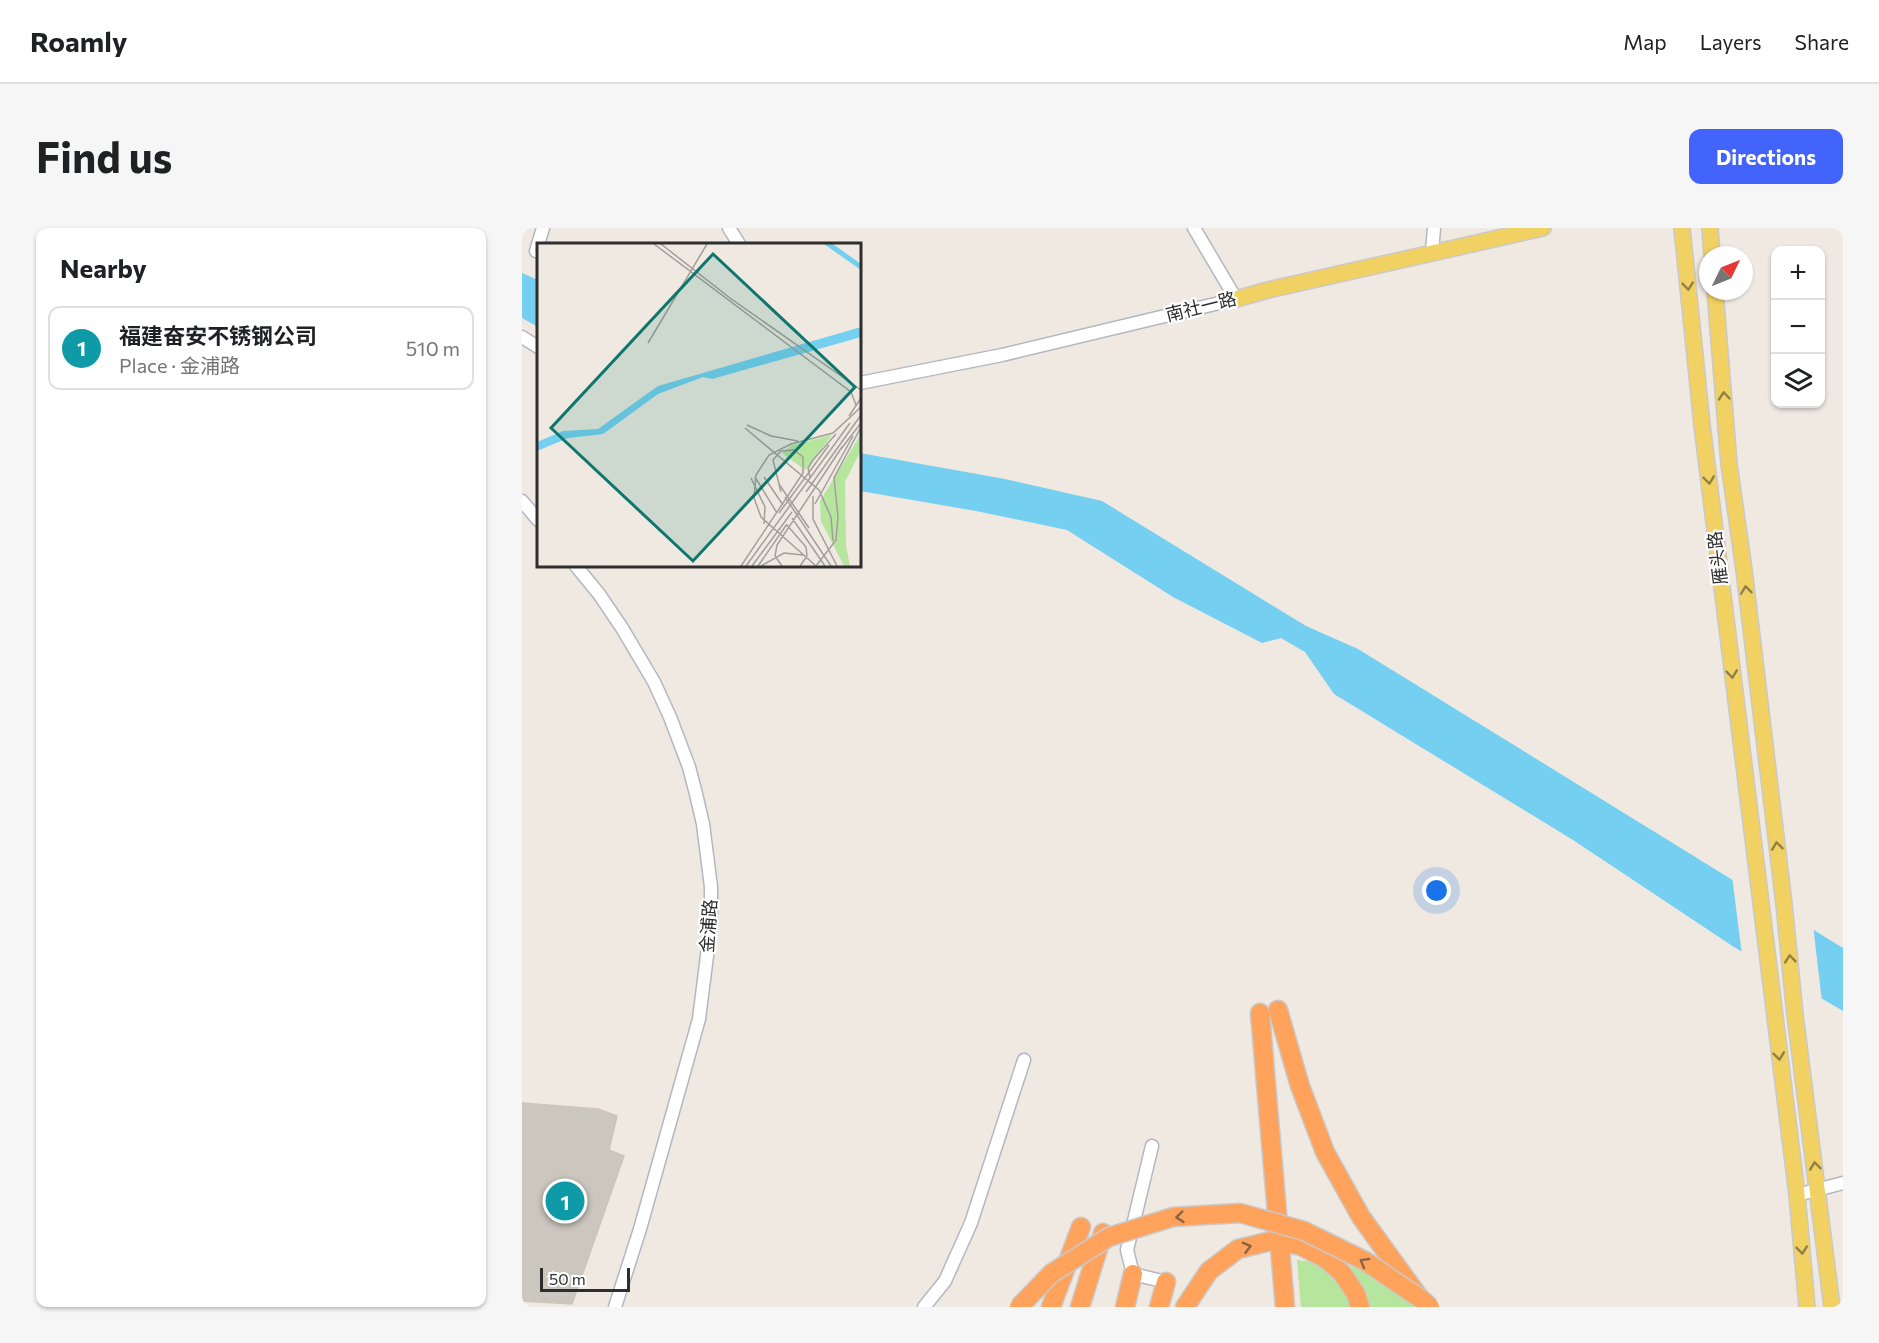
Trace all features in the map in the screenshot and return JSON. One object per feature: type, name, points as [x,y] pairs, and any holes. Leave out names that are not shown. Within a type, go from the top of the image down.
[{"type":"highway","points":[[1278,1010],[1300,1086],[1325,1152],[1360,1217],[1425,1303]]},
{"type":"highway","points":[[1260,1013],[1285,1307]]},
{"type":"highway","points":[[1019,1307],[1052,1273],[1109,1237],[1173,1217],[1240,1213],[1304,1230],[1365,1261],[1425,1303]]},
{"type":"highway","points":[[1051,1307],[1081,1227]]},
{"type":"highway","points":[[1080,1307],[1104,1232]]},
{"type":"highway","points":[[1187,1303],[1209,1271],[1238,1249],[1275,1240],[1301,1246],[1326,1259],[1342,1274],[1356,1294],[1360,1307]]},
{"type":"highway","points":[[1125,1307],[1133,1274]]},
{"type":"highway","points":[[1159,1307],[1166,1282]]},
{"type":"main road","name":"南社一路","points":[[1236,299],[1542,228]]},
{"type":"main road","name":"雁头路","points":[[1682,228],[1702,425],[1797,1195],[1808,1307]]},
{"type":"main road","points":[[1710,228],[1711,246]]},
{"type":"main road","name":"雁头路","points":[[1716,300],[1729,464],[1832,1307]]},
{"type":"street","points":[[538,243],[543,228]]},
{"type":"street","points":[[729,228],[738,243]]},
{"type":"street","points":[[1194,228],[1236,299]]},
{"type":"street","points":[[1432,252],[1434,228]]},
{"type":"street","name":"南社一路","points":[[861,383],[1002,355],[1236,299]]},
{"type":"street","points":[[522,337],[537,346]]},
{"type":"street","points":[[522,501],[537,519]]},
{"type":"street","name":"金浦路","points":[[577,567],[622,628],[654,682],[670,717],[689,767],[703,824],[711,887],[711,924],[699,1019],[640,1229],[615,1307]]},
{"type":"street","points":[[924,1307],[945,1281],[971,1223],[1024,1060]]},
{"type":"street","points":[[1152,1146],[1127,1250],[1133,1274],[1166,1282]]},
{"type":"street","points":[[1797,1195],[1843,1183]]},
{"type":"green space","points":[[1297,1260],[1365,1268],[1426,1307],[1301,1307]]},
{"type":"water","points":[[522,273],[537,280],[537,326],[522,318]]},
{"type":"water","points":[[861,453],[1005,479],[1102,501],[1306,626],[1358,649],[1843,948],[1843,1011],[1734,947],[1573,840],[1334,694],[1305,652],[1281,638],[1262,643],[1173,597],[1067,530],[976,511],[861,491]]},
{"type":"pier","points":[[1732,876],[1813,925],[1822,1002],[1742,955]]},
{"type":"building","points":[[522,1103],[598,1109],[617,1116],[609,1150],[624,1156],[572,1304],[522,1301]]},
{"type":"place","name":"福建奋安不锈钢公司","points":[[565,1201]]}]
